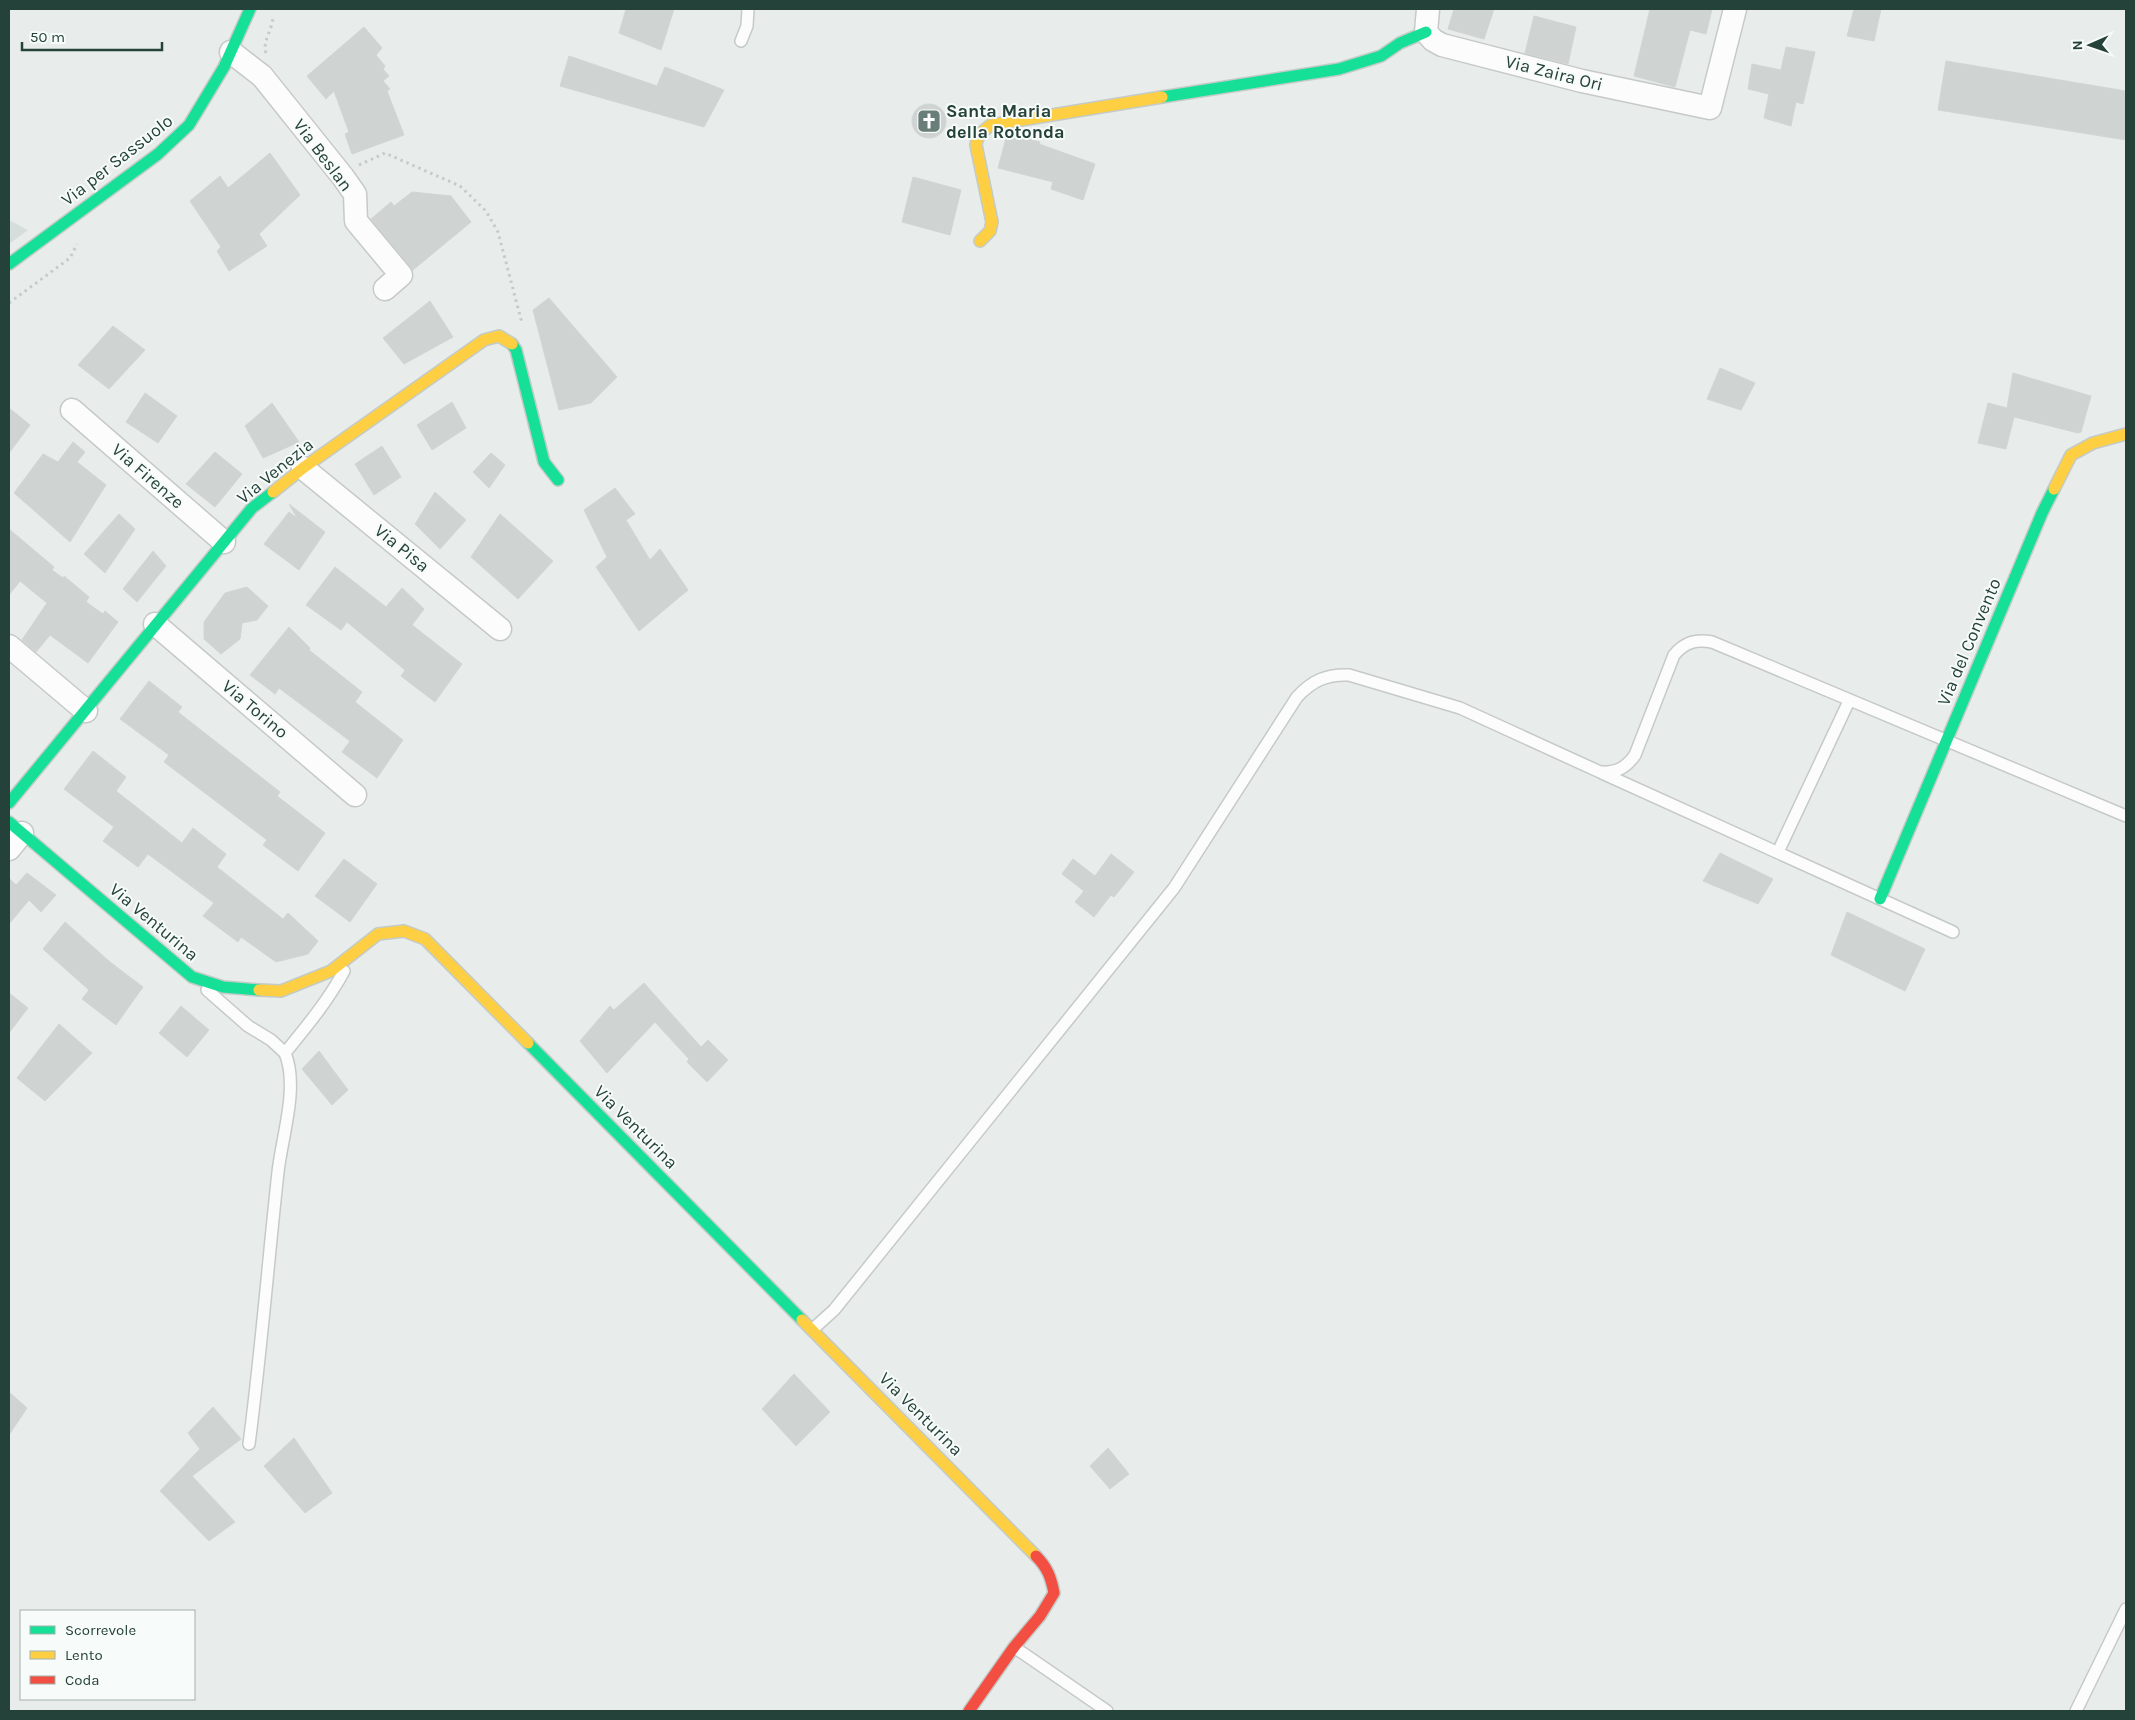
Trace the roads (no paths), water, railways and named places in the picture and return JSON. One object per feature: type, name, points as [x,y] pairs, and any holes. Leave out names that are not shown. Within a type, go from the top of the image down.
[{"type":"street","name":"Via per Sassuolo","points":[[9,264],[158,154],[189,125],[224,67],[250,9]]},
{"type":"street","points":[[980,240],[988,234],[992,227],[992,218],[977,154],[976,140],[982,131],[991,125],[1339,69],[1381,56],[1400,43],[1426,32],[1428,9]]},
{"type":"street","name":"Via Zaira Ori","points":[[1426,32],[1433,40],[1442,45],[1582,81],[1710,108],[1735,9]]},
{"type":"street","name":"Via Beslan","points":[[231,52],[262,76],[355,194],[356,221],[401,275],[385,289]]},
{"type":"street","name":"Via Venezia","points":[[9,803],[252,508],[304,468],[484,340],[499,336],[511,342],[516,350],[544,462],[558,480]]},
{"type":"street","name":"Via Firenze","points":[[72,410],[224,542]]},
{"type":"street","name":"Via del Convento","points":[[1880,899],[2042,512],[2072,455],[2093,443],[2126,434]]},
{"type":"street","name":"Via Pisa","points":[[304,468],[500,629]]},
{"type":"street","name":"Via Torino","points":[[155,624],[355,795]]},
{"type":"street","points":[[9,646],[86,711]]},
{"type":"street","name":"Via Venturina","points":[[13,834],[192,977],[223,987],[281,992],[331,971],[378,934],[404,931],[425,939],[813,1329],[1033,1552],[1048,1570],[1054,1593],[1040,1616],[1014,1647],[969,1711]]},
{"type":"lane","points":[[742,41],[747,26],[748,9]]},
{"type":"lane","points":[[1600,772],[1610,773],[1628,765],[1635,755],[1674,655],[1679,648],[1692,641],[1702,640],[1712,642],[1945,742],[2126,816]]},
{"type":"lane","points":[[813,1329],[834,1310],[1174,888],[1297,697],[1314,681],[1334,674],[1349,675],[1460,708],[1953,932]]},
{"type":"lane","points":[[1778,852],[1849,700]]},
{"type":"lane","points":[[285,1053],[336,986],[351,956]]},
{"type":"lane","points":[[192,977],[248,1026],[271,1040],[285,1053],[290,1066],[291,1083],[278,1170],[249,1444]]},
{"type":"lane","points":[[2076,1711],[2126,1610]]},
{"type":"lane","points":[[1014,1647],[1107,1711]]},
{"type":"place","name":"Santa Maria della Rotonda","points":[[929,121]]}]
